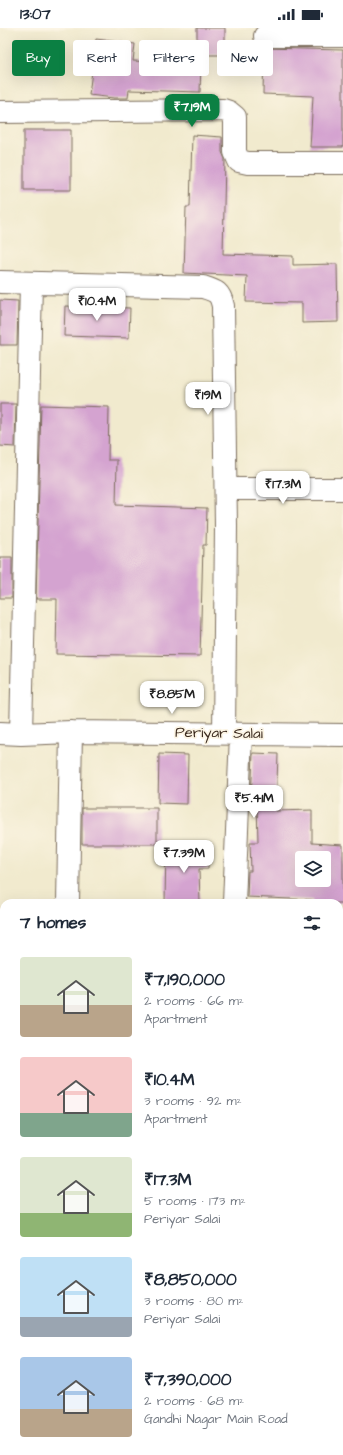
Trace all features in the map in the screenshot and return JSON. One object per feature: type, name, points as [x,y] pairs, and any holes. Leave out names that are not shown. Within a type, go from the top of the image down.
[{"type":"street","points":[[265,36],[343,36]]},
{"type":"street","points":[[0,112],[223,110],[229,112],[235,117],[235,152],[239,161],[248,163],[343,163]]},
{"type":"street","points":[[0,282],[203,287],[214,290],[221,296],[223,306],[234,899]]},
{"type":"street","points":[[10,733],[31,283]]},
{"type":"street","points":[[226,488],[343,489]]},
{"type":"street","points":[[68,899],[71,732]]},
{"type":"street","name":"Periyar Salai","points":[[10,733],[71,732],[343,735]]},
{"type":"building","points":[[197,28],[225,28],[225,40],[217,40],[217,55],[209,55],[209,40],[197,40]]},
{"type":"building","points":[[131,43],[135,44],[133,61],[139,61],[139,76],[201,76],[200,92],[129,90],[128,98],[89,95],[91,76],[131,76]]},
{"type":"building","points":[[273,48],[343,50],[343,147],[310,147],[313,96],[263,94],[263,76],[273,76]]},
{"type":"building","points":[[24,130],[71,130],[71,190],[24,190]]},
{"type":"building","points":[[192,135],[222,137],[222,152],[225,159],[223,254],[293,256],[293,265],[337,264],[338,322],[302,323],[302,303],[246,302],[247,276],[184,273],[186,207],[190,207]]},
{"type":"building","points":[[0,300],[18,301],[17,345],[0,345]]},
{"type":"building","points":[[65,306],[130,308],[129,338],[64,336]]},
{"type":"building","points":[[0,404],[16,404],[15,447],[0,446]]},
{"type":"building","points":[[41,405],[109,407],[108,460],[117,460],[116,505],[207,508],[206,545],[203,545],[200,656],[56,654],[57,599],[36,599]]},
{"type":"building","points":[[0,557],[12,557],[12,598],[0,598]]},
{"type":"building","points":[[253,753],[278,754],[276,811],[312,810],[312,843],[343,845],[343,899],[247,897],[248,871],[251,871],[250,842],[258,842],[257,803],[251,803]]},
{"type":"building","points":[[159,754],[188,755],[187,804],[158,803]]},
{"type":"building","points":[[82,808],[157,808],[157,844],[82,844]]},
{"type":"building","points":[[166,847],[208,847],[208,869],[199,869],[200,899],[165,899]]}]
